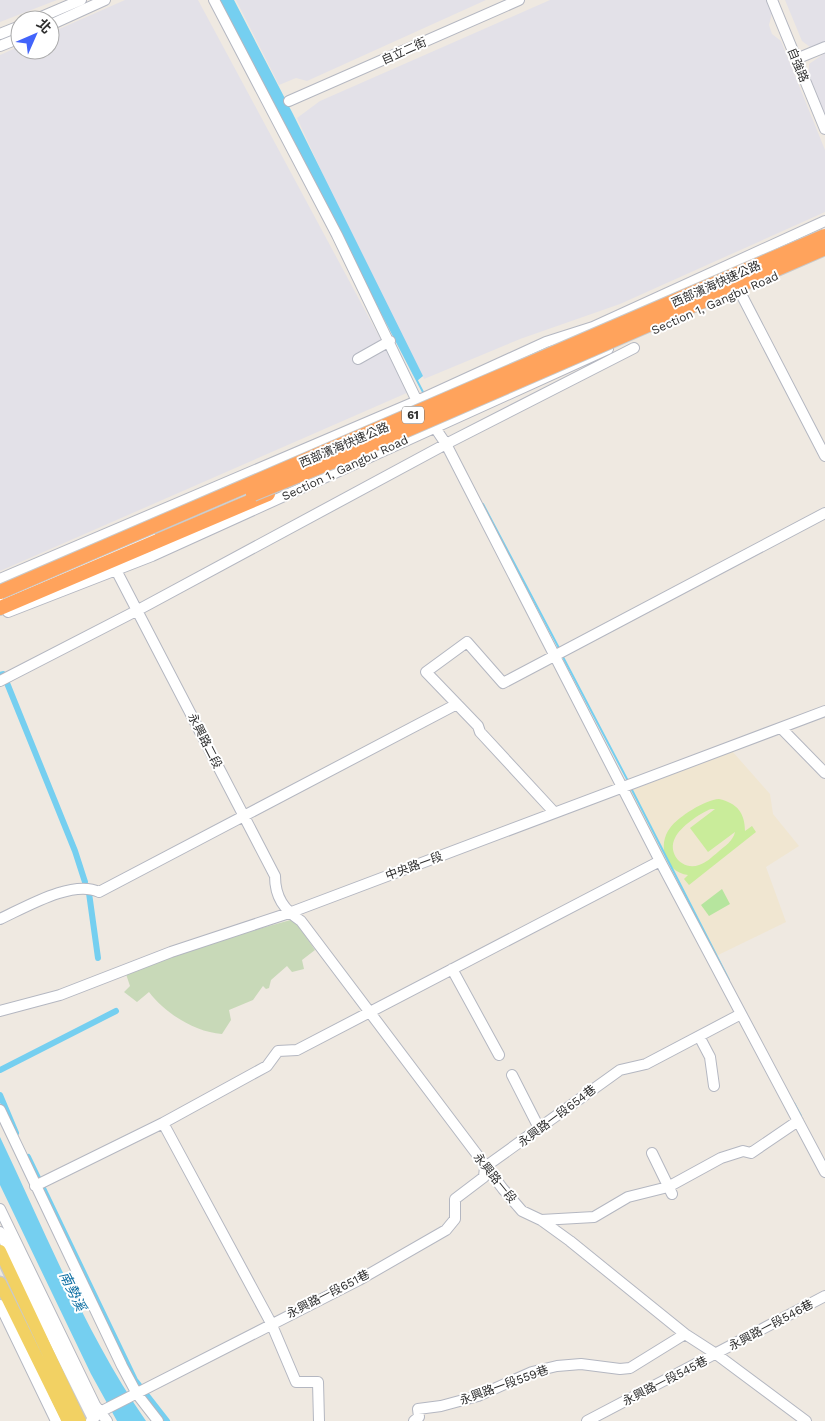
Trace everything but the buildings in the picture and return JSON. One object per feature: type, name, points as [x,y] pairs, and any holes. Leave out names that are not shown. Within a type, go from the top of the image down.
[{"type":"highway","name":"西部濱海快速公路","points":[[1,598],[413,415],[825,236]]},
{"type":"highway","name":"西部濱海快速公路","points":[[1,598],[356,452],[825,248]]},
{"type":"main road","points":[[0,1251],[80,1421]]},
{"type":"main road","points":[[0,1283],[68,1421]]},
{"type":"street","points":[[58,10],[81,0]]},
{"type":"street","points":[[60,20],[105,0]]},
{"type":"street","points":[[214,0],[333,227],[418,401],[446,444],[660,861],[825,1172]]},
{"type":"street","name":"自立二街","points":[[289,101],[519,0]]},
{"type":"street","name":"自強路","points":[[772,0],[825,129]]},
{"type":"street","points":[[796,59],[825,47]]},
{"type":"street","points":[[0,579],[418,401],[546,342],[594,327],[825,221]]},
{"type":"street","name":"Section 1, Gangbu Road","points":[[0,615],[116,570],[434,427],[825,255]]},
{"type":"street","points":[[740,292],[825,456]]},
{"type":"street","points":[[538,368],[594,327]]},
{"type":"street","points":[[358,359],[390,341]]},
{"type":"street","points":[[0,680],[138,610],[446,444],[634,348]]},
{"type":"street","points":[[538,368],[603,352]]},
{"type":"street","name":"Section 1, Gangbu Road","points":[[1,598],[538,368]]},
{"type":"street","points":[[553,811],[426,672],[467,642],[503,683],[825,513]]},
{"type":"street","name":"永興路二段","points":[[116,570],[275,876],[277,896],[288,912]]},
{"type":"street","points":[[0,918],[50,896],[80,887],[90,888],[99,892],[457,704]]},
{"type":"street","name":"中央路一段","points":[[0,1011],[60,995],[171,952],[288,912],[553,811],[825,711]]},
{"type":"street","points":[[781,728],[825,773]]},
{"type":"street","points":[[35,1186],[164,1123],[267,1066],[278,1051],[297,1050],[660,861]]},
{"type":"street","name":"永興路一段","points":[[288,912],[301,921],[485,1167],[522,1211],[540,1220],[570,1241],[686,1334],[806,1421]]},
{"type":"street","points":[[452,969],[499,1055]]},
{"type":"street","name":"永興路一段654巷","points":[[485,1167],[515,1148],[539,1128],[620,1070],[646,1064],[700,1038],[741,1014]]},
{"type":"street","points":[[700,1038],[710,1057],[714,1086]]},
{"type":"street","points":[[512,1074],[539,1128]]},
{"type":"street","points":[[0,1110],[137,1394],[158,1421]]},
{"type":"street","points":[[540,1220],[594,1218],[628,1197],[670,1190],[721,1158],[743,1151],[751,1153],[798,1121]]},
{"type":"street","points":[[164,1123],[271,1323],[296,1382],[318,1382],[319,1421]]},
{"type":"street","points":[[652,1153],[670,1190]]},
{"type":"street","name":"永興路一段651巷","points":[[94,1418],[271,1323],[359,1280],[446,1230],[455,1219],[455,1199],[484,1177],[485,1167]]},
{"type":"street","points":[[0,1209],[94,1418]]},
{"type":"street","points":[[0,1232],[94,1418]]},
{"type":"street","name":"永興路一段546巷","points":[[716,1354],[825,1296]]},
{"type":"street","points":[[0,1305],[56,1421]]},
{"type":"street","name":"永興路一段559巷","points":[[414,1421],[419,1418],[418,1409],[441,1406],[478,1396],[532,1372],[552,1367],[581,1364],[620,1369],[630,1368],[686,1334]]},
{"type":"street","name":"永興路一段545巷","points":[[587,1421],[716,1354]]},
{"type":"street","points":[[94,1418],[107,1421]]},
{"type":"shaded area","points":[[0,0],[57,0],[31,10],[10,10],[10,18],[0,22]]},
{"type":"shaded area","points":[[125,0],[198,0],[409,392],[0,571],[0,55],[10,50],[10,60],[60,60],[60,29]]},
{"type":"shaded area","points":[[236,0],[486,0],[307,81],[296,78],[279,85]]},
{"type":"shaded area","points":[[550,0],[766,0],[772,13],[769,25],[772,34],[781,41],[825,150],[825,212],[620,304],[520,339],[424,379],[357,249],[297,118],[320,101]]},
{"type":"shaded area","points":[[785,0],[825,0],[825,44],[810,47],[802,41]]},
{"type":"shaded area","points":[[825,53],[825,114],[809,75],[809,64]]},
{"type":"shaded area","points":[[732,751],[770,794],[773,814],[799,846],[766,867],[786,922],[714,957],[630,791]]},
{"type":"green space","points":[[719,799],[731,803],[742,814],[745,831],[752,826],[756,832],[689,885],[684,879],[688,875],[680,873],[669,863],[664,850],[664,842],[674,823],[700,805]],"holes":[[[715,809],[690,828],[708,852],[735,832],[732,838],[723,848],[702,864],[693,866],[682,863],[675,855],[673,849],[675,838],[696,817],[706,811]]]},
{"type":"green space","points":[[722,889],[730,904],[709,916],[701,905]]},
{"type":"green space","points":[[294,919],[315,950],[302,960],[304,969],[292,972],[287,966],[271,980],[269,988],[266,989],[263,986],[253,1000],[229,1010],[231,1020],[222,1034],[202,1030],[182,1021],[164,1008],[149,992],[137,1002],[124,992],[130,986],[126,974],[216,941]]},
{"type":"water","points":[[219,0],[234,0],[293,114],[423,376],[417,381]]},
{"type":"water","points":[[0,1137],[85,1318],[124,1388],[146,1421],[117,1421],[91,1374],[0,1185]]},
{"type":"waterway","points":[[356,263],[424,394]]},
{"type":"waterway","points":[[483,504],[560,650]]},
{"type":"waterway","points":[[563,657],[628,781]]},
{"type":"waterway","points":[[7,683],[75,851],[85,882]]},
{"type":"waterway","points":[[631,788],[729,980]]},
{"type":"waterway","points":[[89,893],[98,958]]},
{"type":"waterway","points":[[0,1070],[116,1011]]},
{"type":"waterway","points":[[0,1095],[16,1133]]},
{"type":"waterway","points":[[794,1103],[801,1116]]},
{"type":"waterway","points":[[28,1157],[135,1380],[167,1421]]},
{"type":"water label","name":"南勢溪","points":[[73,1291]]}]
